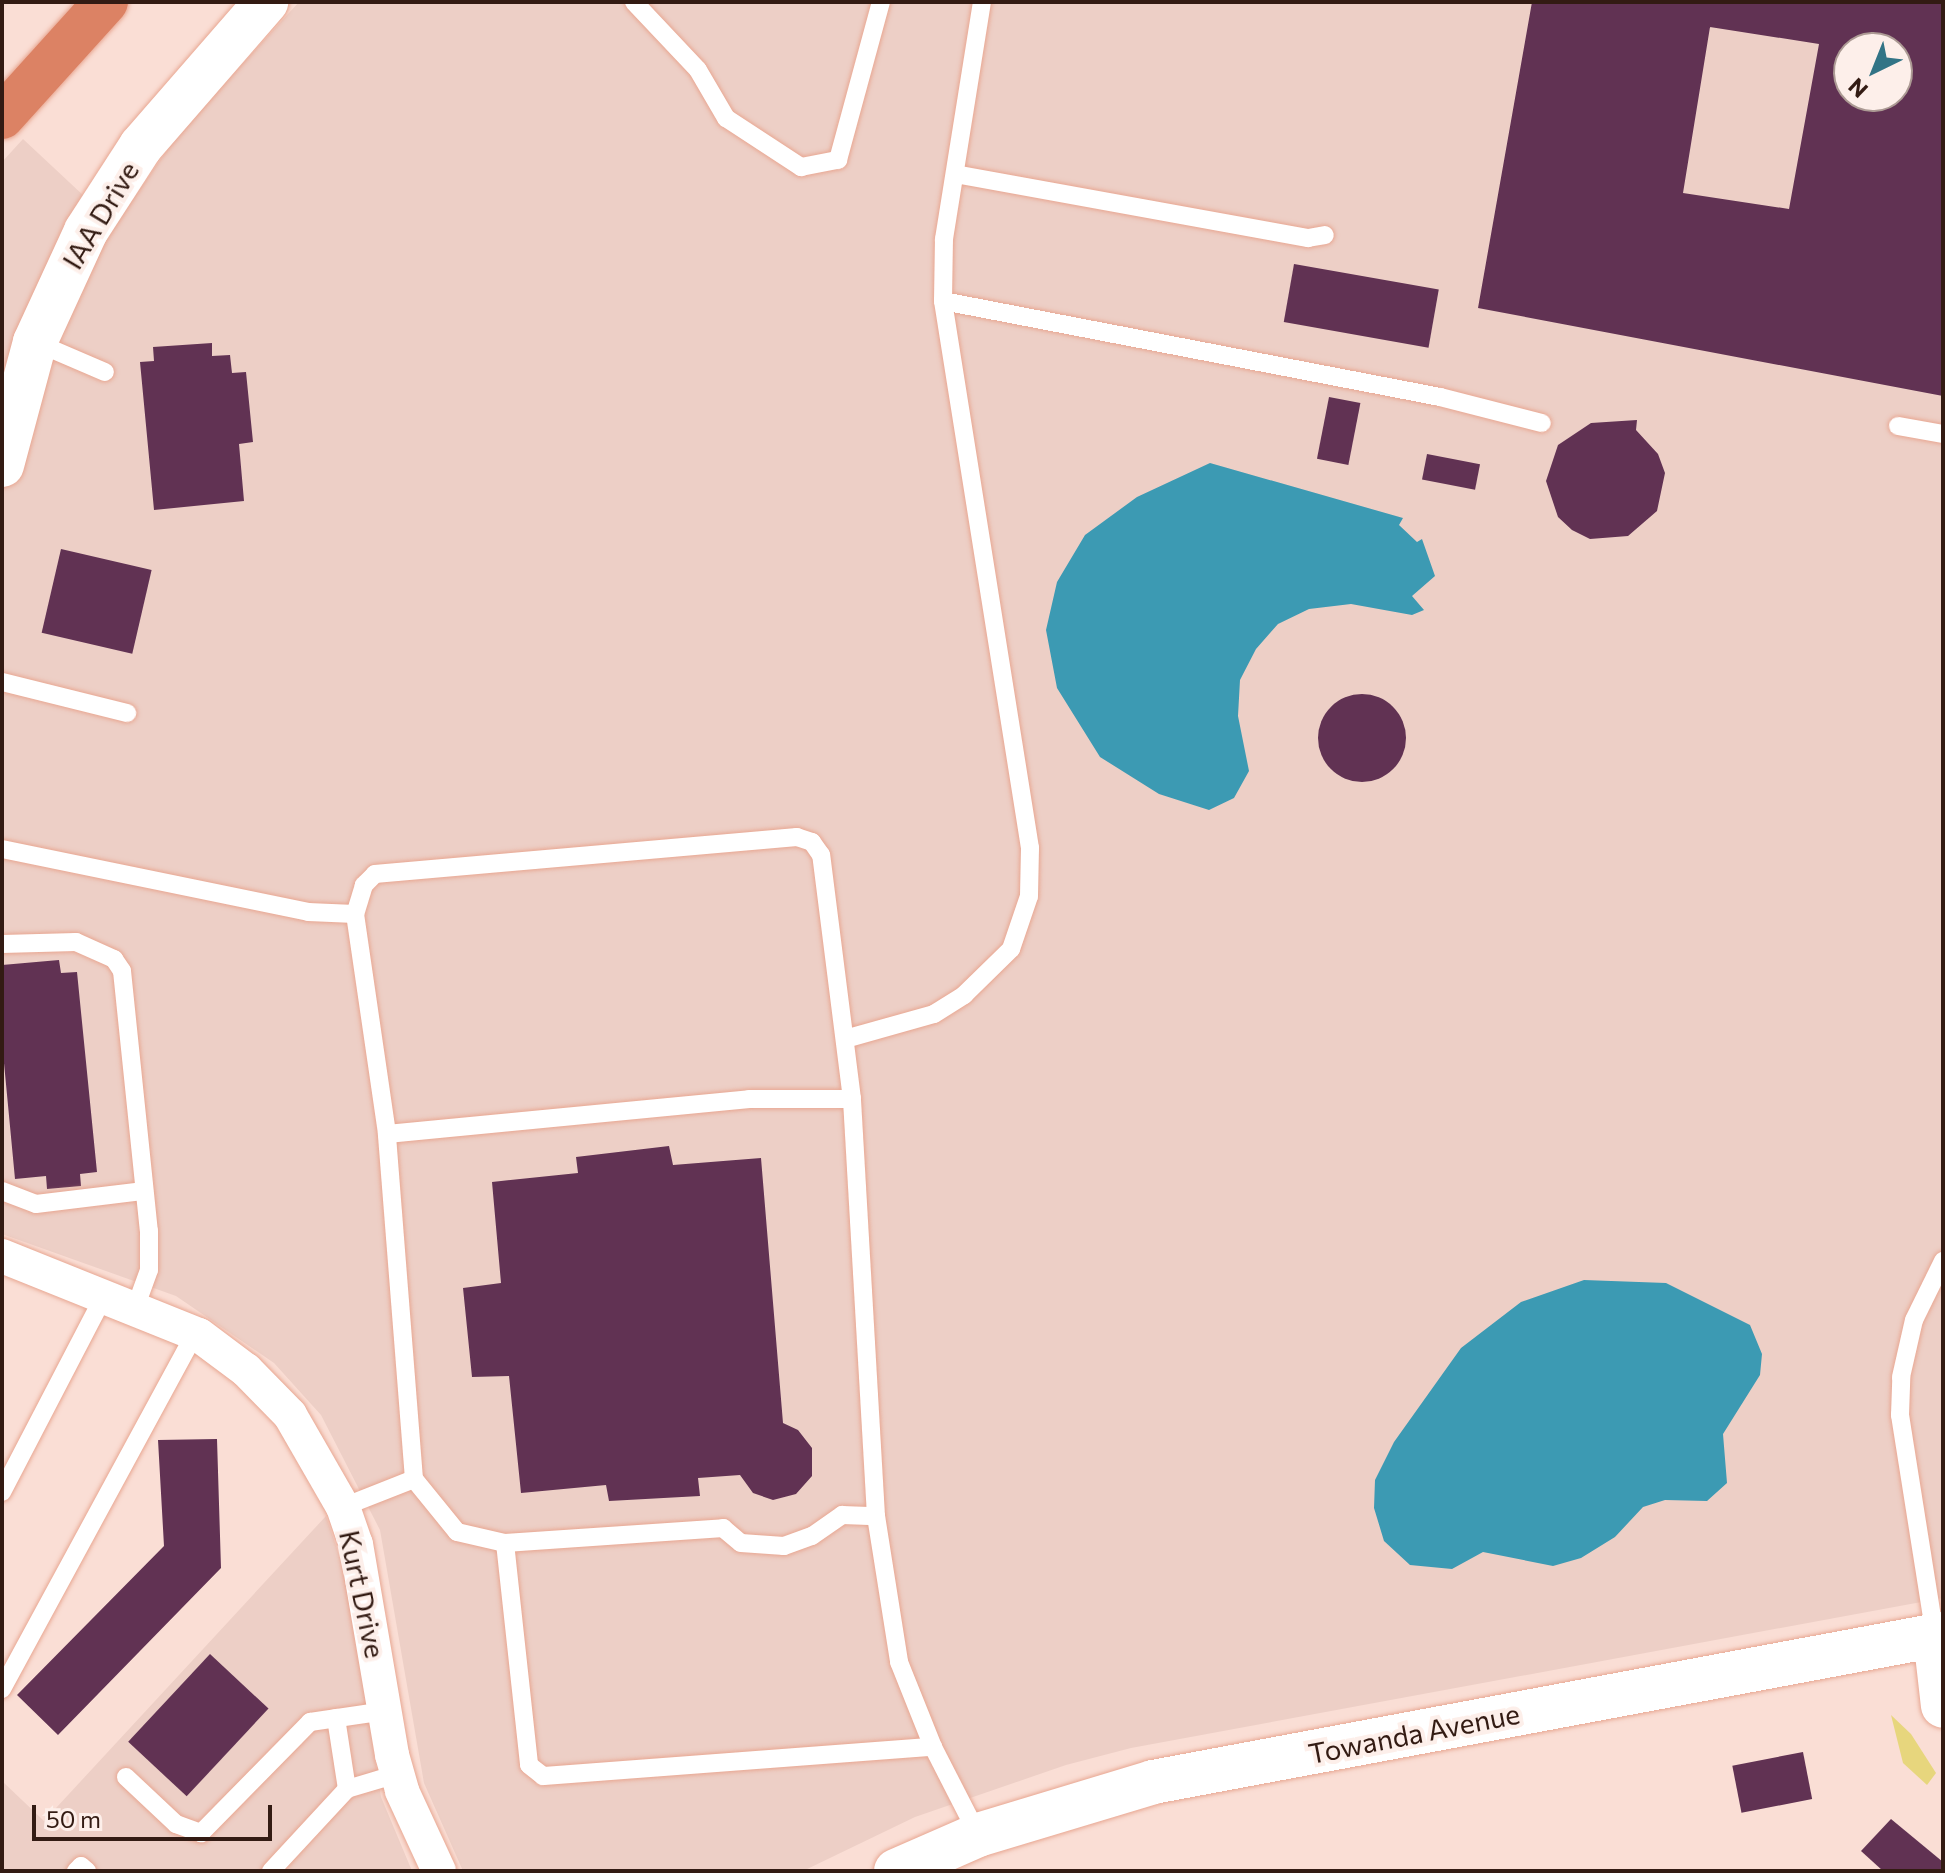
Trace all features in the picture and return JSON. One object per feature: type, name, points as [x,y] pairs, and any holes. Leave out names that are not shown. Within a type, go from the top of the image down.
[{"type":"highway","points":[[2,117],[106,2]]},
{"type":"main road","name":"IAA Drive","points":[[2,465],[35,342],[86,231],[141,146],[266,2]]},
{"type":"main road","points":[[1939,1635],[1943,1706]]},
{"type":"main road","name":"Towanda Avenue","points":[[896,1871],[978,1835],[1153,1782],[1939,1635]]},
{"type":"street","name":"Kurt Drive","points":[[2,1256],[120,1300],[195,1333],[246,1370],[290,1415],[343,1507],[366,1583],[397,1774],[439,1871]]},
{"type":"lane","points":[[634,2],[698,70],[726,118],[801,167],[838,160],[881,2]]},
{"type":"lane","points":[[845,1039],[934,1014],[964,995],[1011,949],[1029,896],[1030,848],[943,301],[944,239],[982,2]]},
{"type":"lane","points":[[955,174],[1308,238],[1325,235]]},
{"type":"lane","points":[[943,301],[1425,394],[1542,423]]},
{"type":"lane","points":[[35,342],[105,372]]},
{"type":"lane","points":[[1898,426],[1943,434]]},
{"type":"lane","points":[[2,682],[127,713]]},
{"type":"lane","points":[[876,1516],[842,1515],[812,1536],[784,1546],[741,1543],[723,1528],[505,1543],[457,1532],[414,1479],[387,1134],[355,914],[364,885],[375,874],[797,837],[812,842],[821,855],[852,1099],[876,1516],[899,1662],[933,1747],[978,1835]]},
{"type":"lane","points":[[2,849],[308,912],[355,914]]},
{"type":"lane","points":[[2,944],[76,942],[114,959],[122,971],[149,1270],[120,1300],[2,1492]]},
{"type":"lane","points":[[387,1134],[749,1099],[852,1099]]},
{"type":"lane","points":[[2,1191],[36,1204],[144,1191]]},
{"type":"lane","points":[[1939,1635],[1902,1455],[1900,1415],[1901,1377],[1914,1320],[1943,1261]]},
{"type":"lane","points":[[2,1689],[195,1333]]},
{"type":"lane","points":[[343,1507],[414,1479]]},
{"type":"lane","points":[[505,1543],[529,1765],[543,1776],[933,1747]]},
{"type":"lane","points":[[126,1777],[176,1824],[201,1833],[310,1722],[385,1711]]},
{"type":"lane","points":[[336,1718],[347,1789]]},
{"type":"lane","points":[[271,1871],[347,1789],[397,1774]]},
{"type":"lane","points":[[76,1871],[81,1866],[87,1871]]},
{"type":"shaded area","points":[[299,2],[1943,2],[1943,1598],[1131,1748],[1066,1765],[915,1817],[803,1871],[463,1871],[424,1783],[380,1530],[321,1415],[274,1363],[176,1296],[2,1234],[2,162],[23,139],[115,225],[179,133]]},
{"type":"shaded area","points":[[326,1516],[346,1576],[381,1797],[412,1871],[2,1871],[2,1781],[44,1821]]},
{"type":"shaded area","points":[[1891,1715],[1911,1734],[1936,1773],[1927,1785],[1903,1763]]},
{"type":"water","points":[[1210,463],[1403,518],[1399,525],[1417,542],[1422,539],[1435,576],[1412,596],[1424,610],[1412,615],[1351,604],[1309,609],[1278,624],[1256,649],[1240,680],[1238,716],[1249,771],[1234,798],[1209,810],[1159,794],[1100,757],[1057,688],[1046,630],[1057,582],[1085,535],[1137,497]]},
{"type":"water","points":[[1584,1280],[1666,1283],[1750,1325],[1762,1354],[1760,1375],[1723,1434],[1727,1483],[1707,1501],[1665,1500],[1643,1507],[1615,1537],[1581,1558],[1553,1566],[1483,1552],[1452,1569],[1410,1565],[1384,1541],[1374,1508],[1375,1480],[1394,1442],[1461,1348],[1521,1302]]},
{"type":"building","points":[[1532,2],[1943,2],[1943,396],[1478,308]],"holes":[[[1710,27],[1819,44],[1789,209],[1683,193]]]},
{"type":"building","points":[[1294,264],[1439,290],[1429,348],[1284,322]]},
{"type":"building","points":[[212,343],[212,356],[230,355],[232,373],[246,372],[253,442],[239,444],[244,501],[154,510],[140,362],[154,361],[153,347]]},
{"type":"building","points":[[1329,397],[1360,403],[1348,465],[1317,459]]},
{"type":"building","points":[[1637,420],[1636,430],[1658,454],[1665,473],[1657,511],[1628,536],[1590,539],[1572,530],[1558,517],[1546,481],[1558,445],[1591,423]]},
{"type":"building","points":[[1427,454],[1480,464],[1475,490],[1422,480]]},
{"type":"building","points":[[61,549],[152,570],[132,654],[42,633]]},
{"type":"building","points":[[1353,694],[1371,694],[1387,701],[1399,713],[1406,729],[1406,747],[1399,763],[1387,775],[1371,782],[1353,782],[1337,775],[1325,763],[1318,747],[1318,729],[1325,713],[1337,701]]},
{"type":"building","points":[[59,960],[61,973],[77,972],[97,1172],[80,1174],[81,1186],[47,1189],[46,1176],[15,1179],[2,1042],[2,965]]},
{"type":"building","points":[[669,1146],[673,1165],[761,1158],[783,1423],[798,1430],[812,1448],[812,1476],[796,1494],[773,1500],[753,1493],[740,1475],[698,1478],[700,1496],[609,1501],[606,1485],[521,1493],[509,1376],[472,1377],[463,1288],[501,1283],[492,1182],[578,1173],[576,1157]]},
{"type":"building","points":[[217,1439],[221,1568],[58,1735],[17,1695],[164,1546],[158,1440]]},
{"type":"building","points":[[210,1654],[269,1709],[187,1796],[128,1742]]},
{"type":"building","points":[[1803,1752],[1812,1799],[1741,1813],[1732,1766]]},
{"type":"building","points":[[1891,1819],[1943,1862],[1943,1871],[1883,1871],[1861,1851]]}]
